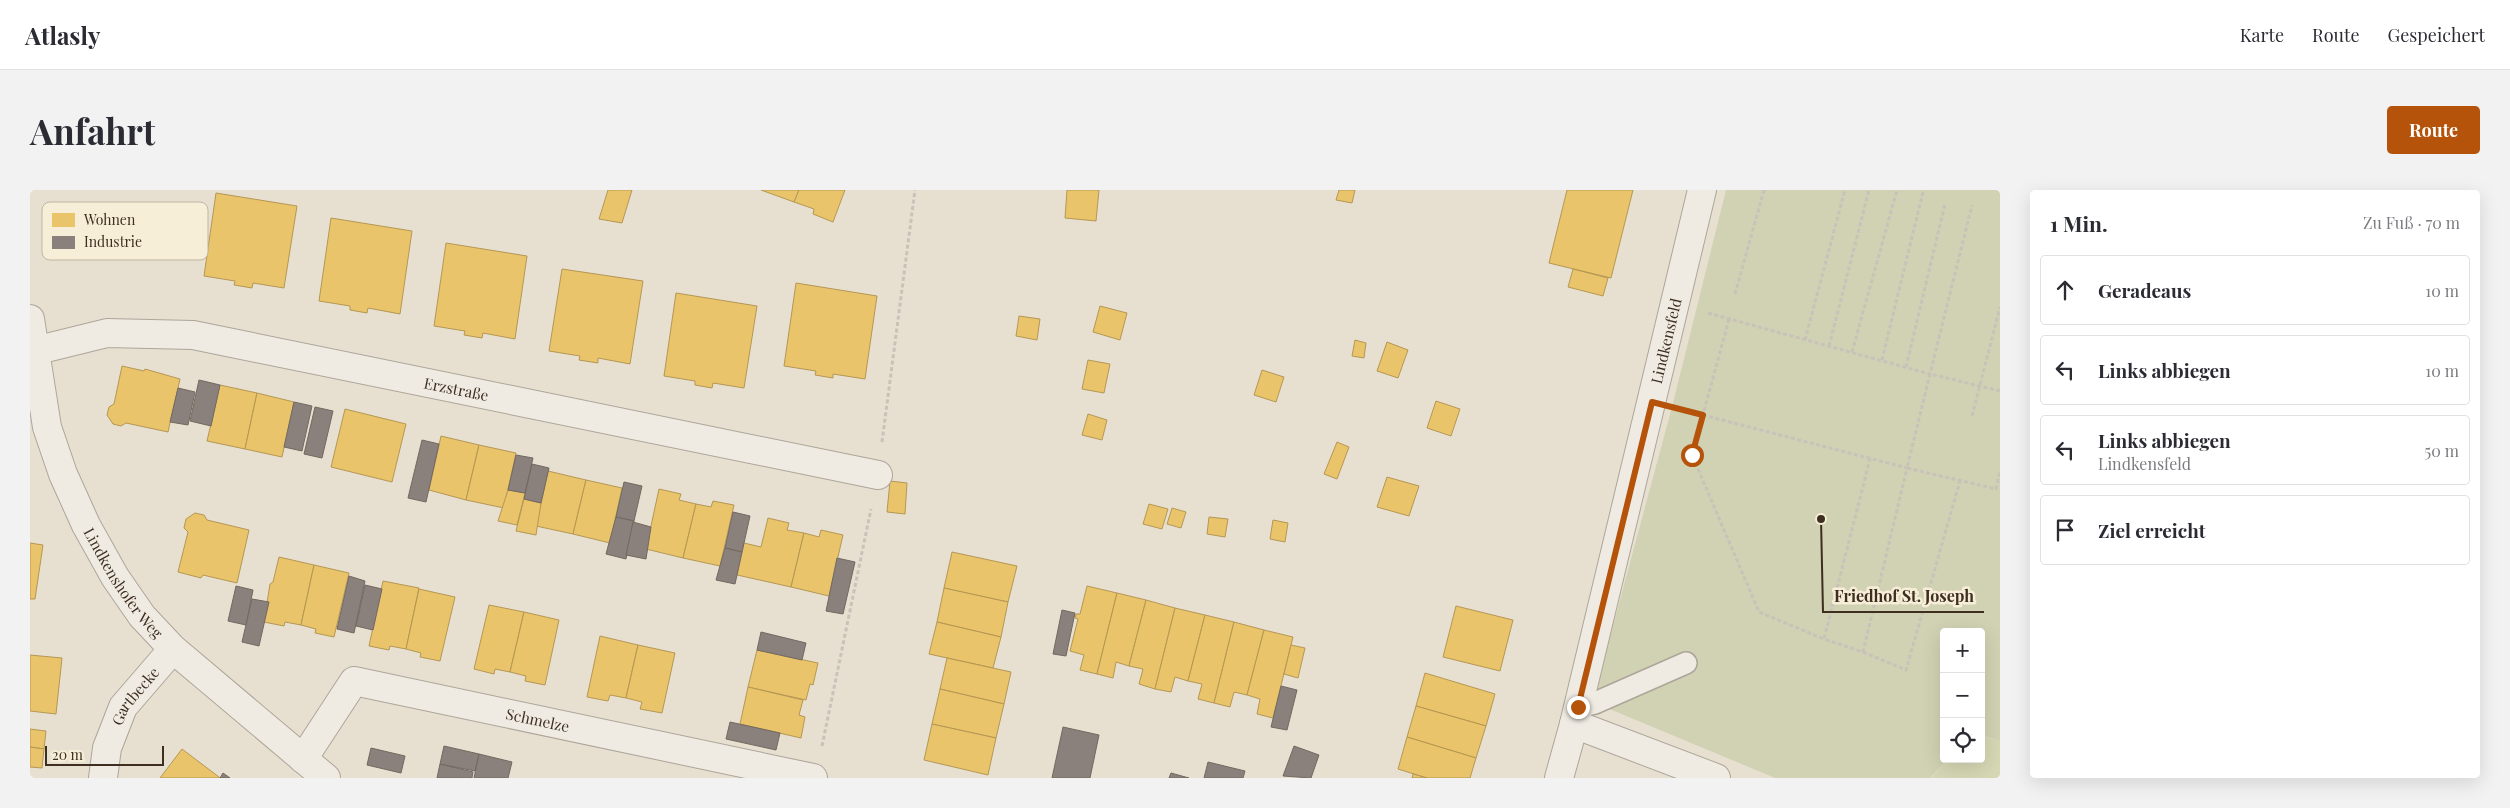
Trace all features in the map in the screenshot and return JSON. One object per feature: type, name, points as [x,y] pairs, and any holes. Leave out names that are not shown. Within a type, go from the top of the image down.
[{"type":"street","name":"Lindkensfeld","points":[[1558,778],[1576,715],[1702,190]]},
{"type":"street","name":"Lindkenshofer Weg","points":[[30,319],[47,427],[63,474],[86,525],[115,577],[142,616],[172,649],[326,778]]},
{"type":"street","name":"Erzstraße","points":[[34,351],[107,333],[193,335],[878,475]]},
{"type":"street","name":"Gartbecke","points":[[103,778],[107,748],[123,707],[172,649]]},
{"type":"street","name":"Schmelze","points":[[303,759],[354,681],[813,778]]},
{"type":"street","points":[[1576,715],[1716,778]]},
{"type":"lane","points":[[1576,715],[1596,703],[1686,663]]},
{"type":"path","points":[[1735,294],[1764,190]]},
{"type":"path","points":[[1805,340],[1845,190]]},
{"type":"path","points":[[1829,346],[1869,190]]},
{"type":"path","points":[[1852,352],[1897,190]]},
{"type":"path","points":[[1882,360],[1923,192]]},
{"type":"path","points":[[1906,367],[1945,204]]},
{"type":"path","points":[[1863,652],[1972,205]]},
{"type":"path","points":[[1972,416],[2000,307]]},
{"type":"path","points":[[1703,311],[2000,392]]},
{"type":"path","points":[[1730,319],[1692,455],[1759,612],[1824,640],[1863,652],[1906,670],[1960,480]]},
{"type":"path","points":[[1652,402],[1996,489],[2000,471]]},
{"type":"path","points":[[1824,640],[1870,458]]},
{"type":"green space","points":[[1726,190],[2000,190],[2000,741],[1985,736],[1985,628],[1940,628],[1940,763],[1944,763],[1930,778],[1775,778],[1595,703],[1604,659],[1672,407]]},
{"type":"green space","points":[[1985,737],[2000,741],[2000,778],[1931,778],[1944,763],[1985,763]]},
{"type":"building: Wohnen","points":[[608,190],[632,190],[622,223],[599,219]]},
{"type":"building: Wohnen","points":[[761,190],[799,190],[794,202]]},
{"type":"building: Wohnen","points":[[799,190],[845,190],[833,222],[813,214],[814,209],[794,202]]},
{"type":"building: Wohnen","points":[[1067,190],[1099,190],[1096,221],[1065,218]]},
{"type":"building: Wohnen","points":[[1339,190],[1355,190],[1352,203],[1336,200]]},
{"type":"building: Wohnen","points":[[1567,190],[1633,190],[1611,278],[1549,263]]},
{"type":"building: Wohnen","points":[[216,193],[297,206],[284,288],[253,283],[252,288],[234,285],[235,281],[204,276],[206,260],[208,260]]},
{"type":"building: Wohnen","points":[[331,218],[412,231],[400,314],[368,308],[367,313],[350,310],[350,306],[319,301]]},
{"type":"building: Wohnen","points":[[446,243],[527,256],[515,339],[483,333],[482,338],[464,335],[465,331],[434,326]]},
{"type":"building: Wohnen","points":[[562,269],[643,281],[630,364],[598,358],[598,363],[579,360],[580,356],[549,351]]},
{"type":"building: Wohnen","points":[[1573,269],[1608,278],[1603,296],[1568,287]]},
{"type":"building: Wohnen","points":[[796,283],[877,296],[865,379],[833,374],[833,378],[815,375],[816,371],[784,366]]},
{"type":"building: Wohnen","points":[[676,293],[757,306],[744,388],[713,383],[712,388],[695,385],[695,381],[664,376]]},
{"type":"building: Wohnen","points":[[1100,306],[1127,313],[1120,340],[1093,332]]},
{"type":"building: Wohnen","points":[[1019,316],[1040,319],[1037,340],[1016,336]]},
{"type":"building: Wohnen","points":[[1355,340],[1366,343],[1364,358],[1352,356]]},
{"type":"building: Wohnen","points":[[1387,342],[1408,350],[1398,378],[1377,371]]},
{"type":"building: Wohnen","points":[[1088,360],[1110,364],[1104,393],[1082,389]]},
{"type":"building: Wohnen","points":[[122,366],[144,371],[145,369],[180,379],[168,432],[126,423],[121,426],[113,424],[107,415],[109,407],[114,404]]},
{"type":"building: Wohnen","points":[[1262,370],[1284,377],[1276,402],[1254,395]]},
{"type":"building: Wohnen","points":[[220,385],[257,393],[245,449],[207,441]]},
{"type":"building: Wohnen","points":[[257,393],[294,402],[282,457],[245,449]]},
{"type":"building: Wohnen","points":[[1436,401],[1460,409],[1451,436],[1427,428]]},
{"type":"building: Wohnen","points":[[345,409],[406,424],[392,482],[331,467]]},
{"type":"building: Wohnen","points":[[1088,414],[1107,420],[1102,440],[1082,435]]},
{"type":"building: Wohnen","points":[[441,436],[479,445],[466,500],[429,490]]},
{"type":"building: Wohnen","points":[[1337,442],[1349,447],[1337,479],[1324,474]]},
{"type":"building: Wohnen","points":[[479,445],[516,453],[504,508],[466,500]]},
{"type":"building: Wohnen","points":[[548,471],[586,480],[573,534],[536,526]]},
{"type":"building: Wohnen","points":[[1387,477],[1419,486],[1409,516],[1377,507]]},
{"type":"building: Wohnen","points":[[586,480],[622,488],[610,543],[573,534]]},
{"type":"building: Wohnen","points":[[890,481],[907,483],[905,514],[887,512]]},
{"type":"building: Wohnen","points":[[659,489],[681,494],[679,500],[696,504],[683,558],[646,549]]},
{"type":"building: Wohnen","points":[[508,490],[525,493],[517,525],[498,521]]},
{"type":"building: Wohnen","points":[[524,499],[541,503],[536,535],[516,531]]},
{"type":"building: Wohnen","points":[[713,501],[734,505],[720,566],[683,558],[696,504],[711,507]]},
{"type":"building: Wohnen","points":[[1149,504],[1168,509],[1162,529],[1143,524]]},
{"type":"building: Wohnen","points":[[1172,508],[1186,512],[1181,528],[1167,524]]},
{"type":"building: Wohnen","points":[[195,513],[204,515],[207,520],[249,530],[237,583],[203,575],[201,578],[178,572],[188,532],[184,528],[186,519]]},
{"type":"building: Wohnen","points":[[1209,517],[1228,519],[1225,537],[1207,534]]},
{"type":"building: Wohnen","points":[[768,518],[789,523],[787,530],[804,533],[791,587],[737,575],[744,543],[761,547]]},
{"type":"building: Wohnen","points":[[1273,520],[1288,523],[1285,542],[1270,539]]},
{"type":"building: Wohnen","points":[[821,530],[843,535],[829,596],[791,587],[804,533],[819,537]]},
{"type":"building: Wohnen","points":[[30,543],[43,545],[35,599],[30,599]]},
{"type":"building: Wohnen","points":[[952,552],[1017,566],[1008,602],[944,588]]},
{"type":"building: Wohnen","points":[[279,557],[314,565],[301,625],[285,622],[284,626],[264,622],[270,584],[273,582]]},
{"type":"building: Wohnen","points":[[314,565],[349,573],[334,637],[315,633],[316,629],[301,625]]},
{"type":"building: Wohnen","points":[[383,581],[419,588],[406,649],[390,646],[389,650],[369,646]]},
{"type":"building: Wohnen","points":[[1087,586],[1117,593],[1097,674],[1080,670],[1084,655],[1070,651],[1078,619],[1075,618],[1076,614],[1080,614]]},
{"type":"building: Wohnen","points":[[944,588],[1008,602],[1001,637],[937,622]]},
{"type":"building: Wohnen","points":[[419,589],[455,597],[440,661],[420,657],[421,653],[406,649]]},
{"type":"building: Wohnen","points":[[1117,593],[1146,600],[1129,666],[1116,662],[1113,678],[1097,674]]},
{"type":"building: Wohnen","points":[[1146,600],[1175,608],[1155,689],[1139,684],[1143,669],[1129,666]]},
{"type":"building: Wohnen","points":[[489,605],[524,612],[510,672],[495,669],[494,674],[474,669]]},
{"type":"building: Wohnen","points":[[1456,606],[1513,620],[1500,671],[1443,657]]},
{"type":"building: Wohnen","points":[[1175,608],[1205,615],[1188,681],[1175,677],[1171,692],[1155,689]]},
{"type":"building: Wohnen","points":[[524,612],[559,620],[545,685],[525,681],[526,676],[510,672]]},
{"type":"building: Wohnen","points":[[1205,615],[1234,622],[1214,703],[1198,699],[1202,684],[1188,681]]},
{"type":"building: Wohnen","points":[[937,622],[1001,637],[993,668],[929,654]]},
{"type":"building: Wohnen","points":[[1234,622],[1264,630],[1247,695],[1234,692],[1230,707],[1214,703]]},
{"type":"building: Wohnen","points":[[1264,630],[1293,637],[1273,718],[1257,714],[1260,699],[1247,695]]},
{"type":"building: Wohnen","points":[[600,636],[638,645],[626,698],[610,695],[608,701],[587,697]]},
{"type":"building: Wohnen","points":[[638,645],[675,653],[662,713],[640,709],[642,702],[626,698]]},
{"type":"building: Wohnen","points":[[1291,645],[1305,648],[1298,678],[1284,674]]},
{"type":"building: Wohnen","points":[[757,650],[818,663],[813,685],[810,684],[806,700],[748,687]]},
{"type":"building: Wohnen","points":[[30,655],[62,658],[56,714],[30,711]]},
{"type":"building: Wohnen","points":[[947,658],[1011,672],[1004,704],[940,689]]},
{"type":"building: Wohnen","points":[[1425,673],[1495,694],[1486,726],[1416,706]]},
{"type":"building: Wohnen","points":[[748,687],[803,700],[799,715],[805,717],[801,738],[740,724]]},
{"type":"building: Wohnen","points":[[940,689],[1004,704],[996,738],[932,724]]},
{"type":"building: Wohnen","points":[[1416,706],[1486,726],[1476,758],[1407,737]]},
{"type":"building: Wohnen","points":[[932,724],[996,738],[988,775],[924,760]]},
{"type":"building: Wohnen","points":[[30,729],[46,731],[44,749],[30,747]]},
{"type":"building: Wohnen","points":[[1407,737],[1476,758],[1470,778],[1427,778],[1398,769]]},
{"type":"building: Wohnen","points":[[30,747],[44,749],[42,768],[30,767]]},
{"type":"building: Wohnen","points":[[182,749],[219,777],[220,778],[160,778]]},
{"type":"building: Wohnen","points":[[1413,774],[1427,778],[1412,778]]},
{"type":"building: Industrie","points":[[199,380],[220,385],[211,426],[190,421]]},
{"type":"building: Industrie","points":[[178,388],[195,392],[188,425],[170,422]]},
{"type":"building: Industrie","points":[[294,402],[312,406],[302,451],[284,447]]},
{"type":"building: Industrie","points":[[315,407],[333,411],[322,458],[304,454]]},
{"type":"building: Industrie","points":[[422,440],[439,444],[426,502],[408,498]]},
{"type":"building: Industrie","points":[[516,455],[533,458],[525,493],[508,490]]},
{"type":"building: Industrie","points":[[532,464],[549,468],[541,503],[524,499]]},
{"type":"building: Industrie","points":[[624,482],[642,486],[634,521],[616,517]]},
{"type":"building: Industrie","points":[[733,512],[750,516],[742,552],[725,548]]},
{"type":"building: Industrie","points":[[616,517],[634,521],[626,559],[606,554]]},
{"type":"building: Industrie","points":[[633,522],[651,527],[646,559],[626,555]]},
{"type":"building: Industrie","points":[[725,548],[742,552],[735,584],[716,580]]},
{"type":"building: Industrie","points":[[837,558],[855,562],[843,614],[826,611]]},
{"type":"building: Industrie","points":[[349,576],[365,581],[354,633],[337,629]]},
{"type":"building: Industrie","points":[[365,585],[382,589],[373,630],[356,626]]},
{"type":"building: Industrie","points":[[236,586],[253,590],[246,625],[228,621]]},
{"type":"building: Industrie","points":[[252,599],[269,602],[259,646],[242,642]]},
{"type":"building: Industrie","points":[[1062,610],[1075,613],[1066,656],[1053,654]]},
{"type":"building: Industrie","points":[[761,632],[806,643],[802,660],[757,650]]},
{"type":"building: Industrie","points":[[1281,686],[1297,690],[1287,730],[1271,727]]},
{"type":"building: Industrie","points":[[730,722],[780,733],[776,750],[726,739]]},
{"type":"building: Industrie","points":[[1063,727],[1099,735],[1090,778],[1052,778]]},
{"type":"building: Industrie","points":[[444,746],[479,754],[475,771],[440,764]]},
{"type":"building: Industrie","points":[[1294,746],[1319,755],[1311,778],[1283,776]]},
{"type":"building: Industrie","points":[[371,748],[405,756],[401,773],[367,765]]},
{"type":"building: Industrie","points":[[479,754],[512,762],[508,778],[474,778]]},
{"type":"building: Industrie","points":[[1208,762],[1245,771],[1243,778],[1204,778]]},
{"type":"building: Industrie","points":[[440,764],[473,772],[472,778],[437,778]]},
{"type":"building: Industrie","points":[[223,773],[230,778],[220,778]]},
{"type":"building: Industrie","points":[[1171,773],[1189,778],[1169,778]]},
{"type":"place","name":"Friedhof St. Joseph","points":[[1821,519]]},
{"type":"route","points":[[1578,707],[1652,402],[1703,415],[1692,455]]}]
